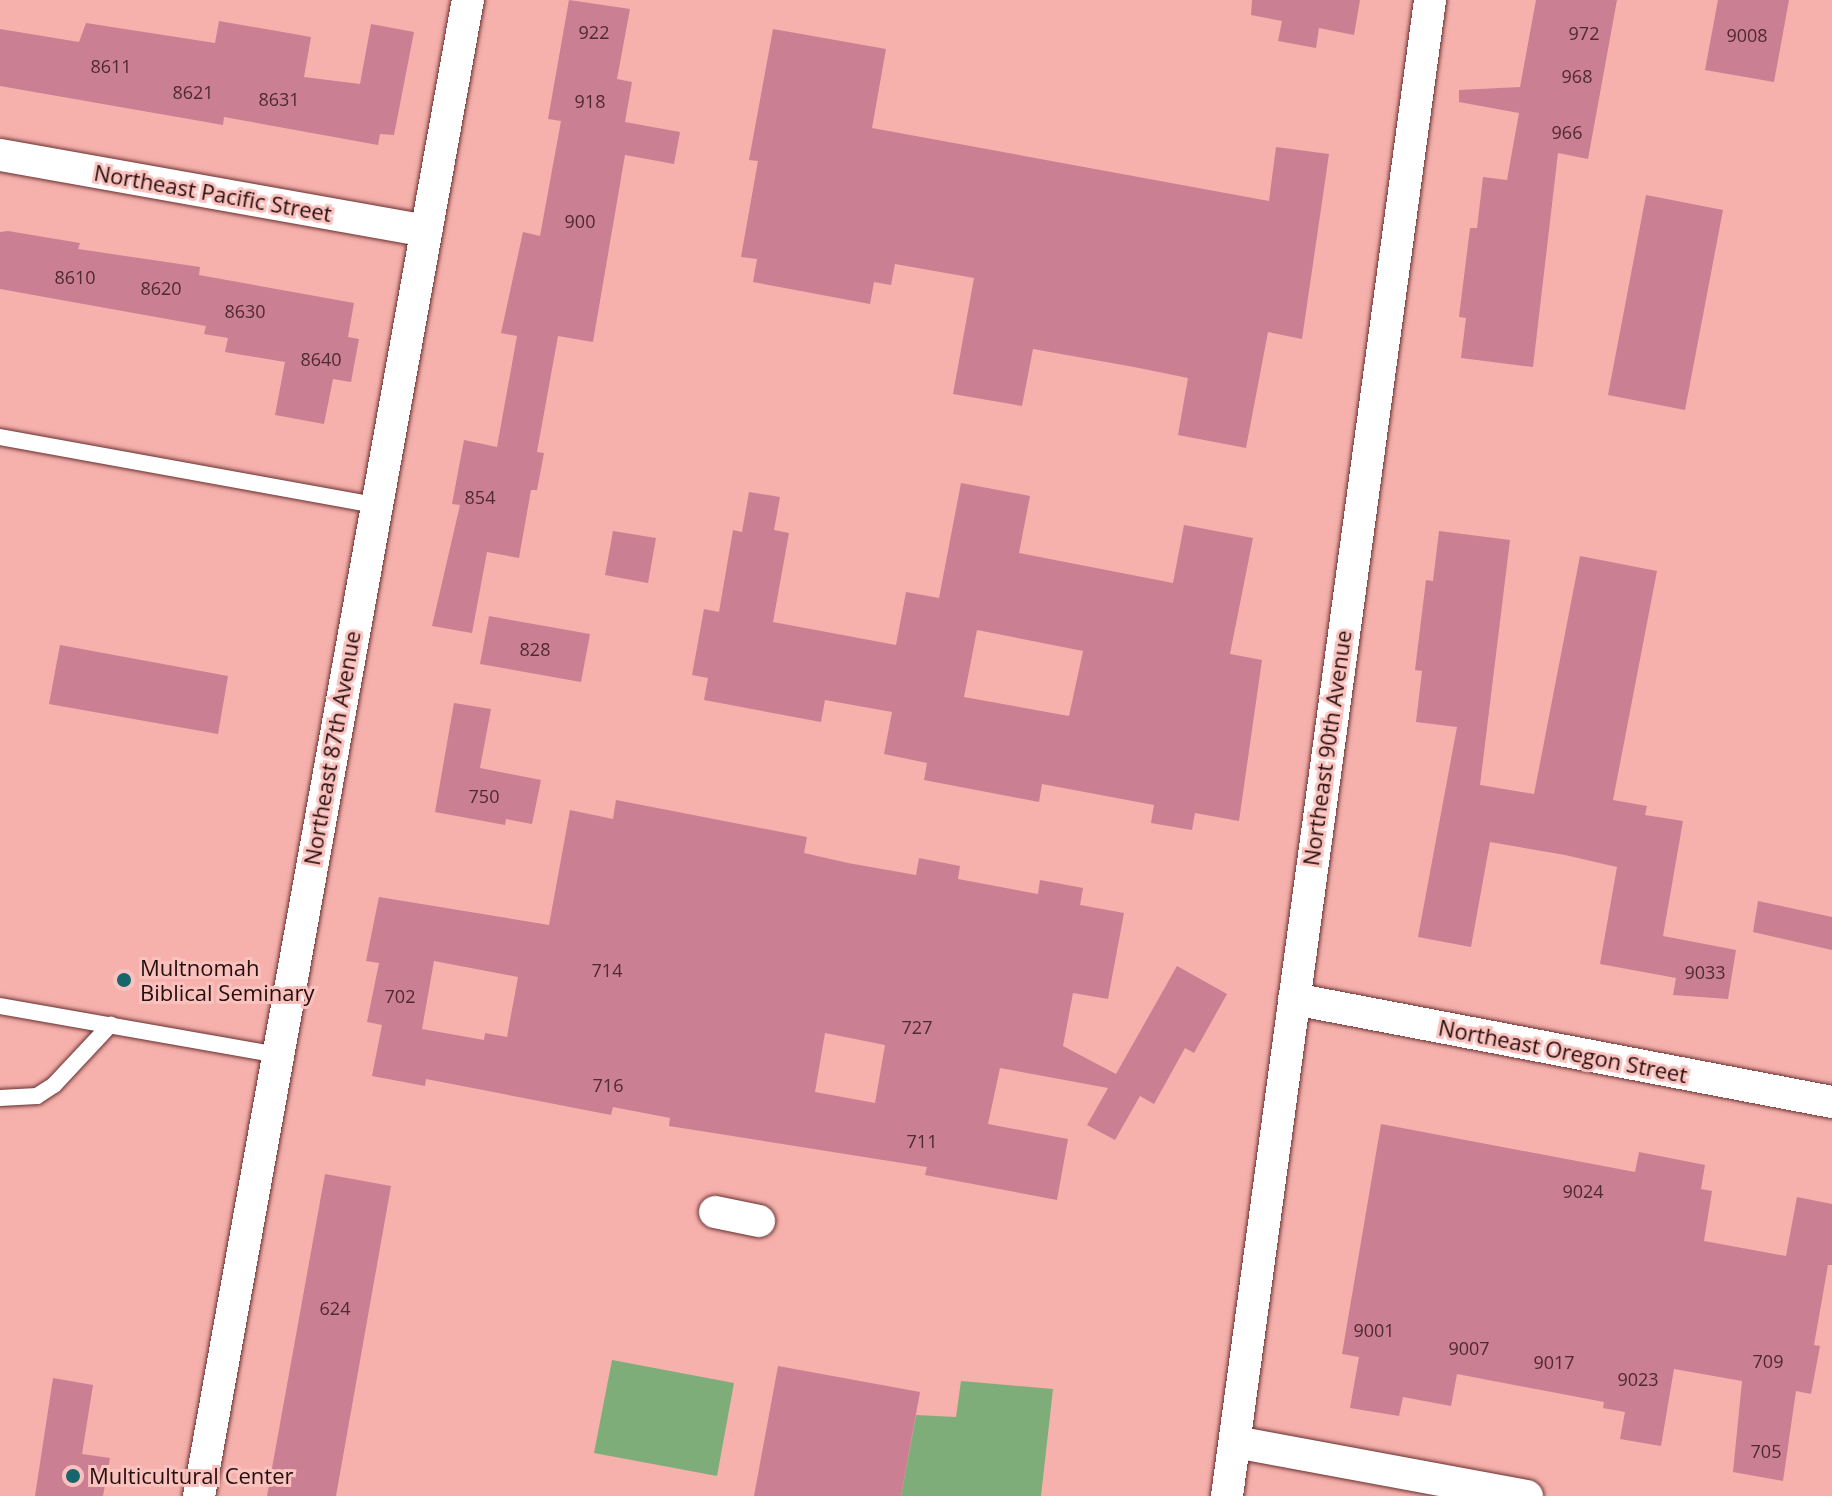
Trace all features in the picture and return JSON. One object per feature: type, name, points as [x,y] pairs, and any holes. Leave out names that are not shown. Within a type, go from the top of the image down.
[{"type":"street","name":"Northeast 87th Avenue","points":[[199,1496],[468,0]]},
{"type":"street","name":"Northeast 90th Avenue","points":[[1227,1496],[1430,0]]},
{"type":"street","name":"Northeast Pacific Street","points":[[0,155],[426,231]]},
{"type":"street","name":"Northeast Oregon Street","points":[[1294,999],[1832,1102]]},
{"type":"street","points":[[715,1212],[759,1221]]},
{"type":"street","points":[[1235,1442],[1527,1496]]},
{"type":"lane","points":[[0,437],[376,505]]},
{"type":"lane","points":[[0,1006],[277,1055]]},
{"type":"lane","points":[[0,1098],[37,1096],[54,1085],[111,1024]]},
{"type":"green space","points":[[612,1360],[734,1383],[717,1476],[594,1453]]},
{"type":"green space","points":[[961,1381],[1053,1389],[1041,1496],[901,1496],[916,1415],[956,1417]]},
{"type":"building","points":[[569,0],[630,9],[617,79],[632,82],[625,122],[680,132],[674,164],[625,155],[593,342],[558,336],[537,452],[544,453],[537,490],[531,490],[519,558],[487,552],[472,633],[432,626],[460,505],[452,504],[464,440],[497,447],[517,336],[501,333],[523,232],[540,236],[561,121],[548,119]]},
{"type":"building","points":[[1252,0],[1360,0],[1354,35],[1319,28],[1316,48],[1278,41],[1282,21],[1251,15]]},
{"type":"building","points":[[1536,0],[1617,0],[1588,159],[1558,153],[1533,367],[1461,358],[1466,318],[1459,317],[1470,228],[1477,228],[1483,177],[1507,180],[1519,113],[1459,102],[1459,90],[1520,87]]},
{"type":"building","points":[[1718,0],[1789,0],[1774,82],[1705,70]]},
{"type":"building","points":[[219,21],[311,37],[304,77],[360,84],[371,24],[414,32],[394,135],[380,134],[378,145],[224,117],[223,125],[0,86],[0,29],[79,42],[86,23],[215,43]]},
{"type":"building","points":[[773,29],[886,49],[872,128],[1269,201],[1276,147],[1329,154],[1302,339],[1268,332],[1246,448],[1178,435],[1188,378],[1134,367],[1033,349],[1022,406],[953,394],[974,278],[895,264],[891,285],[874,282],[870,304],[753,282],[757,259],[741,257],[758,161],[749,160]]},
{"type":"building","points":[[1646,195],[1723,210],[1685,410],[1608,395]]},
{"type":"building","points":[[0,232],[80,243],[78,249],[200,267],[199,275],[354,303],[348,337],[359,339],[351,382],[333,379],[324,424],[275,415],[285,362],[225,352],[228,338],[204,334],[206,326],[0,289]]},
{"type":"building","points":[[961,483],[1030,496],[1019,553],[1173,583],[1184,525],[1253,538],[1230,654],[1262,660],[1239,821],[1195,813],[1192,830],[1151,823],[1154,805],[1042,784],[1039,802],[924,780],[927,763],[884,754],[892,712],[825,700],[821,722],[704,700],[708,678],[692,675],[704,609],[719,612],[733,530],[742,532],[749,492],[780,497],[774,530],[789,533],[773,622],[896,645],[906,592],[939,598]],"holes":[[[977,630],[1083,651],[1069,716],[964,697]]]},
{"type":"building","points":[[613,531],[656,538],[648,583],[605,575]]},
{"type":"building","points":[[1439,531],[1510,540],[1480,785],[1534,794],[1580,556],[1657,571],[1613,800],[1647,806],[1645,815],[1683,821],[1663,936],[1736,950],[1728,999],[1673,995],[1676,978],[1600,964],[1617,867],[1565,855],[1490,842],[1471,947],[1418,937],[1457,727],[1416,722],[1422,671],[1415,670],[1426,580],[1433,581]]},
{"type":"building","points":[[489,616],[590,634],[581,682],[480,664]]},
{"type":"building","points":[[60,645],[228,676],[218,734],[49,704]]},
{"type":"building","points":[[454,703],[491,709],[480,768],[541,780],[532,824],[506,819],[505,825],[435,812]]},
{"type":"building","points":[[616,800],[807,837],[804,853],[848,863],[916,875],[919,858],[960,866],[958,879],[1038,894],[1040,880],[1083,888],[1080,905],[1124,913],[1108,999],[1073,993],[1063,1046],[1116,1074],[1177,966],[1227,994],[1194,1053],[1185,1048],[1154,1104],[1140,1096],[1115,1140],[1087,1125],[1108,1088],[1000,1068],[988,1124],[1068,1139],[1057,1200],[925,1175],[927,1167],[669,1126],[670,1118],[613,1107],[611,1115],[426,1079],[425,1086],[372,1076],[382,1025],[367,1022],[379,963],[366,961],[379,897],[549,925],[570,810],[613,819]],"holes":[[[434,961],[518,977],[507,1037],[485,1033],[484,1040],[422,1029]],[[825,1033],[885,1045],[875,1103],[815,1092]]]},
{"type":"building","points":[[1758,901],[1832,917],[1832,950],[1753,932]]},
{"type":"building","points":[[1381,1124],[1635,1172],[1639,1152],[1705,1165],[1701,1189],[1712,1191],[1704,1241],[1786,1256],[1797,1197],[1832,1204],[1832,1265],[1828,1265],[1814,1345],[1820,1346],[1811,1394],[1796,1391],[1783,1481],[1733,1472],[1742,1381],[1674,1369],[1661,1446],[1620,1439],[1625,1412],[1603,1408],[1604,1402],[1457,1374],[1451,1406],[1403,1397],[1399,1416],[1350,1408],[1359,1357],[1342,1354]]},
{"type":"building","points":[[325,1174],[391,1186],[336,1496],[267,1496]]},
{"type":"building","points":[[778,1366],[920,1392],[901,1496],[754,1496]]},
{"type":"building","points":[[53,1378],[93,1385],[82,1454],[110,1458],[103,1496],[35,1496]]},
{"type":"place","name":"Multnomah Biblical Seminary","points":[[124,980]]},
{"type":"place","name":"Multicultural Center","points":[[73,1476]]}]
